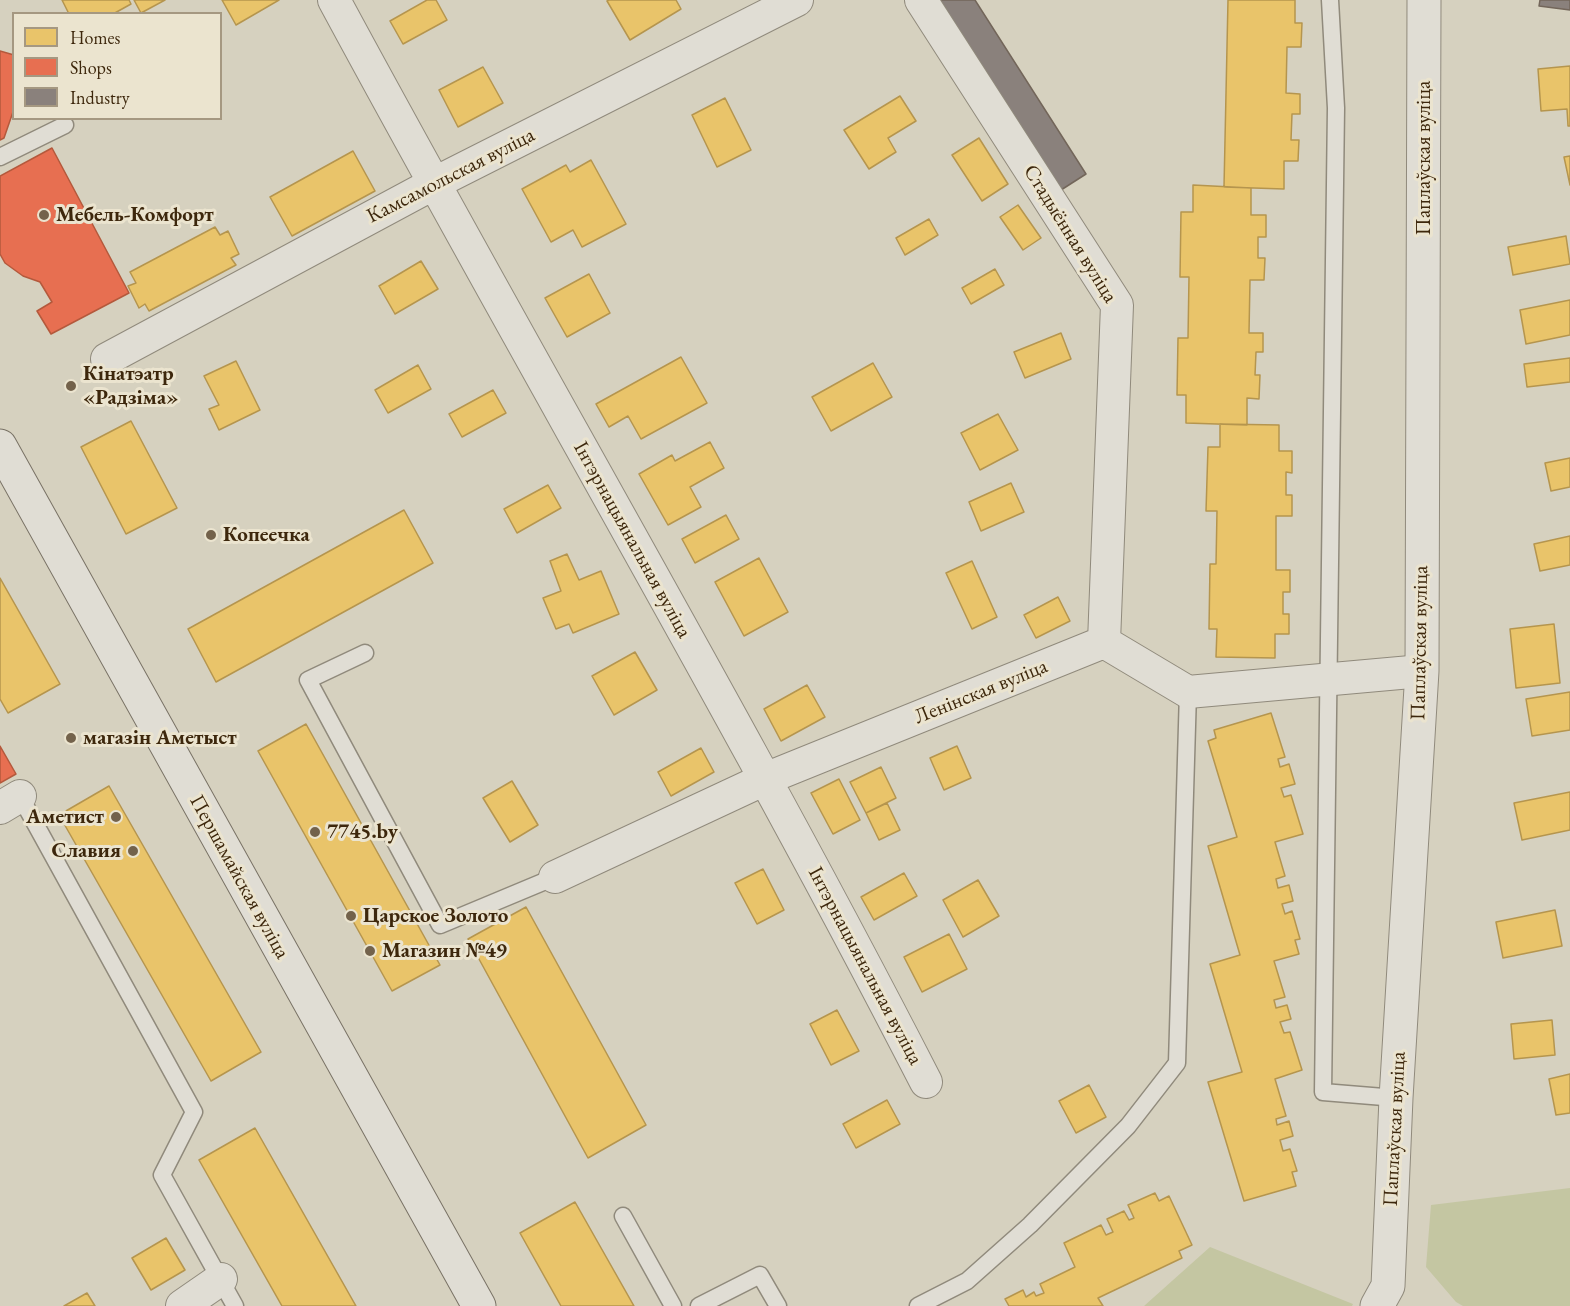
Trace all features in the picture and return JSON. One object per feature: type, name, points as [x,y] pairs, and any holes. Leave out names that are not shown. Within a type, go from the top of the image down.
[{"type":"street","name":"Інтэрнацыянальная вуліца","points":[[334,0],[433,184],[765,779],[926,1082]]},
{"type":"street","name":"Камсамольская вуліца","points":[[107,359],[433,184],[797,0]]},
{"type":"street","name":"Стадыённая вуліца","points":[[921,0],[1117,305],[1104,642]]},
{"type":"street","name":"Паплаўская вуліца","points":[[1389,1299],[1396,1098],[1422,671],[1425,0]]},
{"type":"street","name":"Першамайская вуліца","points":[[0,446],[479,1306]]},
{"type":"street","points":[[1104,642],[1188,692],[1422,671]]},
{"type":"street","name":"Ленінская вуліца","points":[[555,877],[765,779],[1104,642]]},
{"type":"street","points":[[182,1306],[228,1293]]},
{"type":"lane","points":[[1330,0],[1336,108],[1323,1092],[1396,1098]]},
{"type":"lane","points":[[0,157],[65,126]]},
{"type":"lane","points":[[365,653],[308,680],[440,925],[555,877]]},
{"type":"lane","points":[[918,1306],[967,1281],[1030,1225],[1128,1126],[1177,1063],[1188,692]]},
{"type":"lane","points":[[10,802],[194,1112],[162,1175],[228,1293]]},
{"type":"lane","points":[[623,1216],[673,1306]]},
{"type":"lane","points":[[699,1306],[760,1275],[778,1306]]},
{"type":"green space","points":[[1570,1188],[1570,1306],[1463,1306],[1456,1302],[1426,1267],[1431,1205]]},
{"type":"green space","points":[[1210,1247],[1353,1304],[1352,1306],[1144,1306]]},
{"type":"building: Homes","points":[[62,0],[129,0],[131,4],[117,12],[68,12]]},
{"type":"building: Homes","points":[[134,0],[165,0],[143,12],[140,12]]},
{"type":"building: Homes","points":[[222,0],[279,0],[236,25]]},
{"type":"building: Homes","points":[[427,0],[436,0],[447,20],[403,44],[390,21]]},
{"type":"building: Homes","points":[[676,0],[681,9],[630,40],[607,1]]},
{"type":"building: Homes","points":[[1228,0],[1295,0],[1295,23],[1302,23],[1301,47],[1287,47],[1286,93],[1300,94],[1300,114],[1292,114],[1291,140],[1299,140],[1298,161],[1284,161],[1284,189],[1224,187]]},
{"type":"building: Homes","points":[[1570,66],[1570,126],[1568,126],[1567,109],[1541,111],[1538,69]]},
{"type":"building: Homes","points":[[483,67],[503,103],[458,127],[439,90]]},
{"type":"building: Homes","points":[[900,96],[916,121],[888,138],[896,152],[869,169],[844,130]]},
{"type":"building: Homes","points":[[725,98],[751,150],[717,167],[692,115]]},
{"type":"building: Homes","points":[[979,138],[1008,184],[982,201],[952,155]]},
{"type":"building: Homes","points":[[353,151],[375,191],[292,236],[270,197]]},
{"type":"building: Homes","points":[[1570,156],[1570,185],[1564,157]]},
{"type":"building: Homes","points":[[591,160],[626,224],[582,247],[573,230],[551,242],[522,189],[566,165],[570,172]]},
{"type":"building: Homes","points":[[1193,185],[1251,188],[1251,215],[1266,215],[1266,237],[1258,237],[1258,258],[1265,258],[1264,280],[1250,280],[1249,333],[1263,333],[1263,352],[1256,352],[1255,375],[1260,375],[1259,399],[1247,398],[1247,425],[1186,423],[1186,395],[1177,395],[1178,338],[1188,338],[1189,277],[1180,277],[1181,212],[1193,212]]},
{"type":"building: Homes","points":[[1018,205],[1041,238],[1023,250],[1000,217]]},
{"type":"building: Homes","points":[[929,219],[938,235],[905,255],[896,238]]},
{"type":"building: Homes","points":[[215,227],[220,235],[228,231],[239,254],[231,258],[236,265],[149,311],[145,304],[139,308],[128,286],[136,283],[130,272]]},
{"type":"building: Homes","points":[[1566,236],[1570,264],[1513,275],[1508,247]]},
{"type":"building: Homes","points":[[421,261],[438,289],[395,314],[379,286]]},
{"type":"building: Homes","points":[[995,269],[1004,285],[971,304],[962,288]]},
{"type":"building: Homes","points":[[589,274],[610,313],[567,337],[545,298]]},
{"type":"building: Homes","points":[[1570,300],[1570,335],[1526,344],[1520,310]]},
{"type":"building: Homes","points":[[1061,333],[1071,359],[1025,378],[1014,352]]},
{"type":"building: Homes","points":[[681,357],[707,403],[641,439],[628,416],[609,427],[596,404]]},
{"type":"building: Homes","points":[[1570,358],[1570,382],[1527,387],[1524,364]]},
{"type":"building: Homes","points":[[236,361],[260,410],[219,430],[209,409],[219,405],[204,376]]},
{"type":"building: Homes","points":[[873,363],[892,397],[831,431],[812,397]]},
{"type":"building: Homes","points":[[418,365],[431,389],[388,413],[375,390]]},
{"type":"building: Homes","points":[[493,390],[506,413],[462,437],[449,414]]},
{"type":"building: Homes","points":[[998,414],[1018,450],[980,470],[961,433]]},
{"type":"building: Homes","points":[[131,421],[177,508],[126,534],[81,447]]},
{"type":"building: Homes","points":[[1220,424],[1279,425],[1279,451],[1292,451],[1292,473],[1286,472],[1286,495],[1292,495],[1292,516],[1276,516],[1276,570],[1290,570],[1290,592],[1283,592],[1283,614],[1289,614],[1289,634],[1275,634],[1275,658],[1216,657],[1217,629],[1209,629],[1210,564],[1216,564],[1217,511],[1206,511],[1208,447],[1220,447]]},
{"type":"building: Homes","points":[[710,442],[724,468],[690,487],[701,507],[668,525],[639,474],[672,455],[675,461]]},
{"type":"building: Homes","points":[[1570,458],[1570,487],[1551,491],[1545,463]]},
{"type":"building: Homes","points":[[1011,483],[1024,512],[981,531],[969,502]]},
{"type":"building: Homes","points":[[548,485],[561,508],[517,533],[504,509]]},
{"type":"building: Homes","points":[[404,510],[433,563],[216,682],[188,629]]},
{"type":"building: Homes","points":[[726,515],[739,539],[695,563],[682,539]]},
{"type":"building: Homes","points":[[1570,536],[1570,565],[1540,571],[1534,544]]},
{"type":"building: Homes","points":[[567,554],[579,580],[601,571],[619,614],[573,633],[569,624],[556,629],[543,598],[561,591],[550,561]]},
{"type":"building: Homes","points":[[759,558],[788,612],[744,636],[715,582]]},
{"type":"building: Homes","points":[[972,561],[997,617],[972,629],[946,573]]},
{"type":"building: Homes","points":[[0,578],[60,684],[8,713],[0,699]]},
{"type":"building: Homes","points":[[1058,597],[1070,621],[1036,638],[1024,615]]},
{"type":"building: Homes","points":[[1554,624],[1560,683],[1516,688],[1510,629]]},
{"type":"building: Homes","points":[[635,652],[657,690],[614,715],[592,676]]},
{"type":"building: Homes","points":[[807,685],[825,717],[781,741],[764,709]]},
{"type":"building: Homes","points":[[1570,692],[1570,730],[1532,736],[1526,699]]},
{"type":"building: Homes","points":[[1271,713],[1285,757],[1278,759],[1280,767],[1289,764],[1295,784],[1281,788],[1284,797],[1291,795],[1303,834],[1275,842],[1285,876],[1276,879],[1278,888],[1289,885],[1293,901],[1282,904],[1285,914],[1292,911],[1300,939],[1295,940],[1299,954],[1274,961],[1285,997],[1274,1000],[1276,1008],[1287,1005],[1291,1019],[1280,1022],[1284,1033],[1290,1032],[1302,1070],[1275,1079],[1286,1116],[1276,1119],[1277,1125],[1289,1121],[1293,1136],[1280,1140],[1283,1151],[1290,1149],[1297,1171],[1292,1172],[1296,1186],[1244,1201],[1208,1082],[1242,1072],[1210,964],[1240,955],[1208,846],[1237,837],[1208,741],[1216,738],[1214,730]]},
{"type":"building: Homes","points":[[306,724],[440,965],[392,991],[258,751]]},
{"type":"building: Homes","points":[[957,746],[971,778],[944,790],[930,758]]},
{"type":"building: Homes","points":[[701,748],[714,772],[671,796],[658,772]]},
{"type":"building: Homes","points":[[881,767],[896,798],[866,813],[850,782]]},
{"type":"building: Homes","points":[[839,779],[860,820],[833,834],[811,793]]},
{"type":"building: Homes","points":[[512,781],[538,825],[510,842],[483,798]]},
{"type":"building: Homes","points":[[109,786],[261,1052],[211,1081],[59,815]]},
{"type":"building: Homes","points":[[1570,792],[1570,830],[1522,840],[1514,803]]},
{"type":"building: Homes","points":[[887,803],[900,830],[879,840],[866,813]]},
{"type":"building: Homes","points":[[763,869],[784,910],[757,924],[735,883]]},
{"type":"building: Homes","points":[[904,873],[917,896],[874,920],[861,897]]},
{"type":"building: Homes","points":[[978,880],[999,916],[963,937],[943,900]]},
{"type":"building: Homes","points":[[526,907],[646,1125],[588,1158],[468,939]]},
{"type":"building: Homes","points":[[1555,910],[1562,946],[1503,958],[1496,922]]},
{"type":"building: Homes","points":[[949,934],[967,969],[922,992],[904,957]]},
{"type":"building: Homes","points":[[837,1010],[859,1051],[831,1065],[810,1024]]},
{"type":"building: Homes","points":[[1552,1020],[1555,1055],[1514,1059],[1511,1024]]},
{"type":"building: Homes","points":[[1570,1074],[1570,1113],[1556,1115],[1549,1079]]},
{"type":"building: Homes","points":[[1089,1085],[1106,1117],[1076,1133],[1059,1101]]},
{"type":"building: Homes","points":[[887,1100],[900,1124],[856,1148],[843,1124]]},
{"type":"building: Homes","points":[[255,1128],[356,1306],[282,1306],[199,1160]]},
{"type":"building: Homes","points":[[1155,1193],[1159,1201],[1169,1196],[1192,1245],[1179,1251],[1182,1258],[1098,1298],[1103,1306],[1009,1306],[1005,1299],[1023,1290],[1026,1297],[1034,1292],[1036,1296],[1044,1293],[1040,1284],[1075,1267],[1064,1243],[1101,1225],[1106,1235],[1113,1232],[1107,1219],[1124,1211],[1129,1220],[1134,1218],[1128,1205]]},
{"type":"building: Homes","points":[[575,1202],[634,1306],[561,1306],[520,1233]]},
{"type":"building: Homes","points":[[166,1238],[185,1270],[151,1290],[132,1258]]},
{"type":"building: Homes","points":[[87,1293],[95,1306],[64,1306]]},
{"type":"building: Shops","points":[[0,51],[12,54],[12,115],[4,138],[0,140]]},
{"type":"building: Shops","name":"Мебель-Комфорт","points":[[52,148],[129,293],[51,334],[37,311],[52,302],[40,282],[23,276],[5,263],[0,254],[0,176]]},
{"type":"building: Shops","points":[[0,746],[16,774],[0,783]]},
{"type":"building: Industry","points":[[939,0],[975,0],[1086,174],[1061,190]]},
{"type":"building: Industry","points":[[1540,0],[1570,0],[1570,10],[1539,6]]},
{"type":"place","name":"Мебель-Комфорт","points":[[44,215]]},
{"type":"place","name":"Кінатэатр «Радзіма»","points":[[71,386]]},
{"type":"place","name":"Копеечка","points":[[211,535]]},
{"type":"place","name":"магазін Аметыст","points":[[71,738]]},
{"type":"place","name":"Аметист","points":[[116,817]]},
{"type":"place","name":"7745.by","points":[[315,832]]},
{"type":"place","name":"Славия","points":[[133,851]]},
{"type":"place","name":"Царское Золото","points":[[351,916]]},
{"type":"place","name":"Магазин №49","points":[[370,951]]}]
